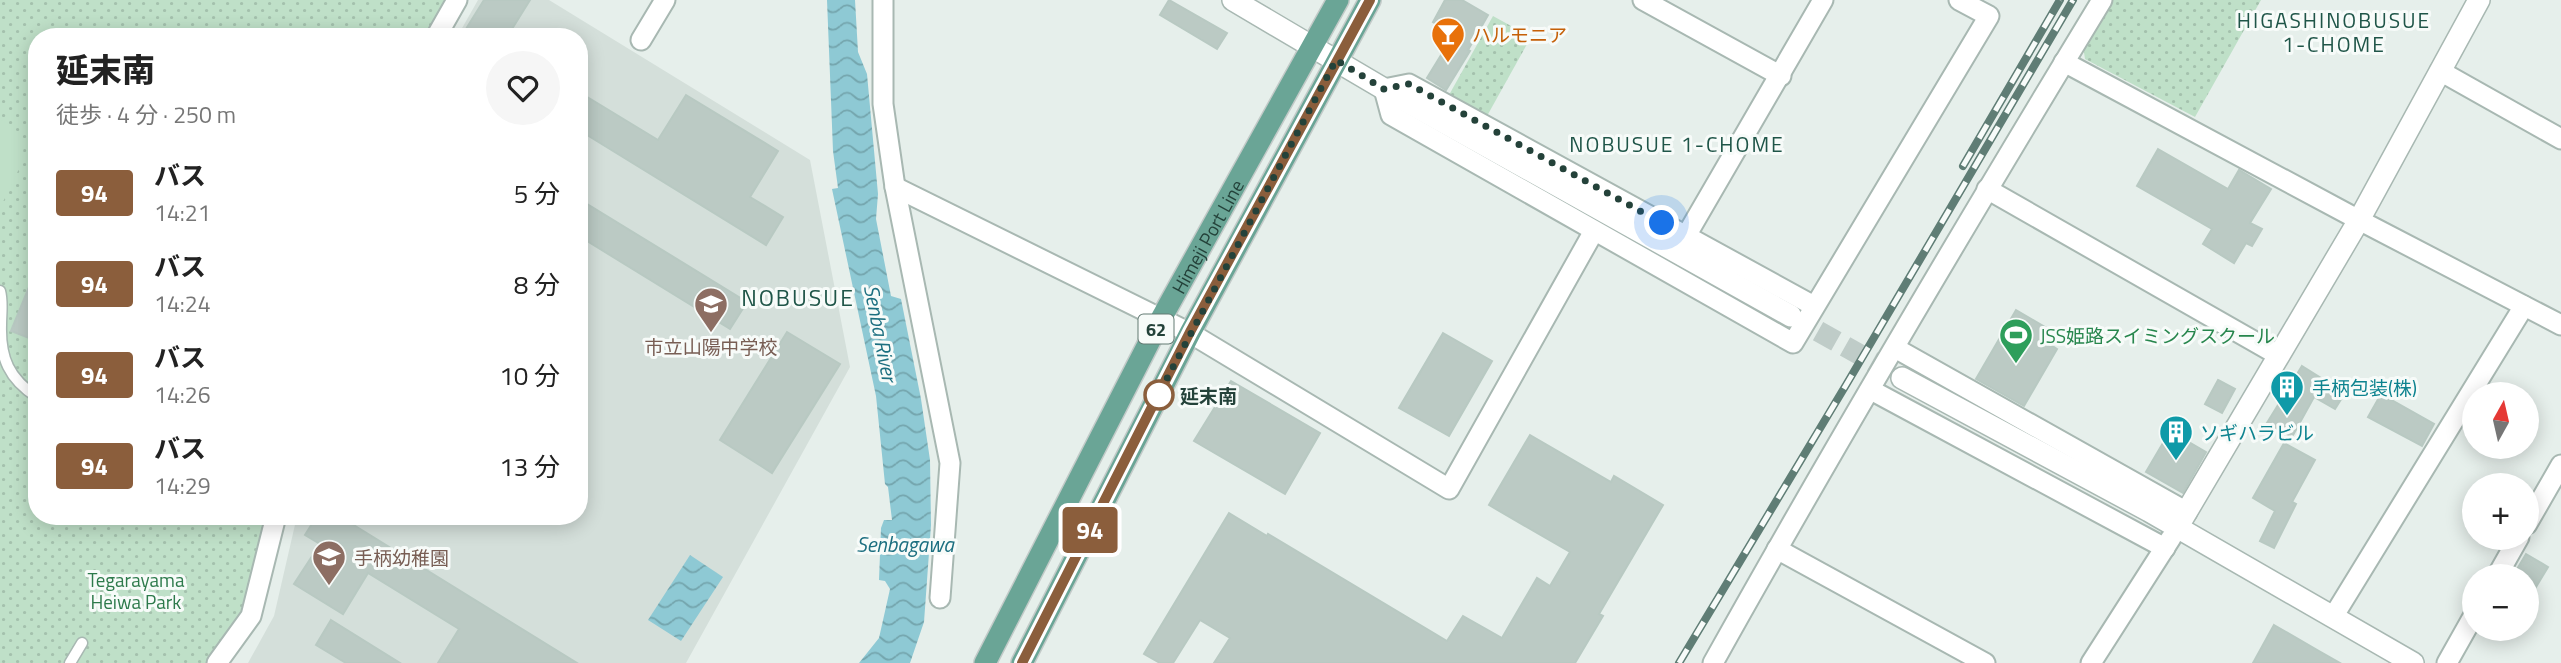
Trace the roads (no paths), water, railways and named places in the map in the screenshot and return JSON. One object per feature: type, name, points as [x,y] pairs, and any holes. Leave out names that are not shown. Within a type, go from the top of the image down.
[{"type":"main road","name":"Himeji Port Line","points":[[985,663],[1162,317],[1338,0]]},
{"type":"main road","name":"Himeji Port Line","points":[[1022,663],[1190,332],[1370,0]]},
{"type":"street","points":[[441,28],[457,0]]},
{"type":"street","points":[[641,40],[665,0]]},
{"type":"street","points":[[883,0],[883,104],[895,187],[950,463],[940,598]]},
{"type":"street","points":[[1233,0],[1384,89],[1791,316]]},
{"type":"street","points":[[1643,0],[1781,76]]},
{"type":"street","points":[[1686,236],[1824,0]]},
{"type":"street","points":[[1384,89],[1391,115],[1793,343],[1989,16],[1959,0]]},
{"type":"street","points":[[1713,663],[1987,189],[2102,0]]},
{"type":"street","points":[[2091,663],[2182,520],[2359,220],[2479,0]]},
{"type":"street","points":[[2064,62],[2359,220],[2561,324]]},
{"type":"street","points":[[2441,71],[2561,139]]},
{"type":"street","points":[[1384,89],[1409,84],[1814,306]]},
{"type":"street","points":[[895,187],[1190,332],[1449,489],[1594,231]]},
{"type":"street","points":[[1987,189],[2278,355]]},
{"type":"street","points":[[2333,617],[2525,306]]},
{"type":"street","points":[[1895,348],[2182,520],[2333,617],[2413,663]]},
{"type":"street","points":[[1902,378],[2182,520]]},
{"type":"street","points":[[1871,390],[2165,548]]},
{"type":"street","points":[[2539,503],[2561,465]]},
{"type":"street","points":[[217,663],[251,616],[274,525]]},
{"type":"street","points":[[1777,549],[1985,663]]},
{"type":"street","points":[[2447,663],[2462,636]]},
{"type":"lane","points":[[0,291],[0,336],[5,362],[19,385],[28,391]]},
{"type":"lane","points":[[70,663],[82,643]]},
{"type":"water","name":"Senbagawa","points":[[827,0],[855,0],[858,52],[867,74],[878,194],[876,219],[891,296],[901,299],[930,460],[931,525],[924,622],[910,663],[859,663],[879,638],[890,589],[885,581],[879,580],[881,528],[884,520],[892,520],[888,487],[885,484],[876,396],[832,189],[838,188],[833,151]]},
{"type":"water","points":[[690,555],[723,577],[681,641],[648,620]]},
{"type":"tunnel","points":[[1791,316],[1898,376]]},
{"type":"railway","points":[[1963,166],[2060,0]]},
{"type":"railway","points":[[1679,663],[2073,0]]},
{"type":"place","name":"ハルモニア","points":[[1448,64]]},
{"type":"place","name":"市立山陽中学校","points":[[711,334]]},
{"type":"place","name":"JSS姫路スイミングスクール","points":[[2016,365]]},
{"type":"place","name":"延末南","points":[[1159,395]]},
{"type":"place","name":"手柄包装(株)","points":[[2287,417]]},
{"type":"place","name":"ソギハラビル","points":[[2176,462]]},
{"type":"place","name":"手柄幼稚園","points":[[329,587]]},
{"type":"district","name":"HIGASHINOBUSUE 1-CHOME","points":[[2334,32]]},
{"type":"district","name":"NOBUSUE 1-CHOME","points":[[1677,144]]},
{"type":"district","name":"NOBUSUE","points":[[798,297]]},
{"type":"water label","name":"Senba River","points":[[881,333]]},
{"type":"park label","name":"Tegarayama Heiwa Park","points":[[136,590]]}]
